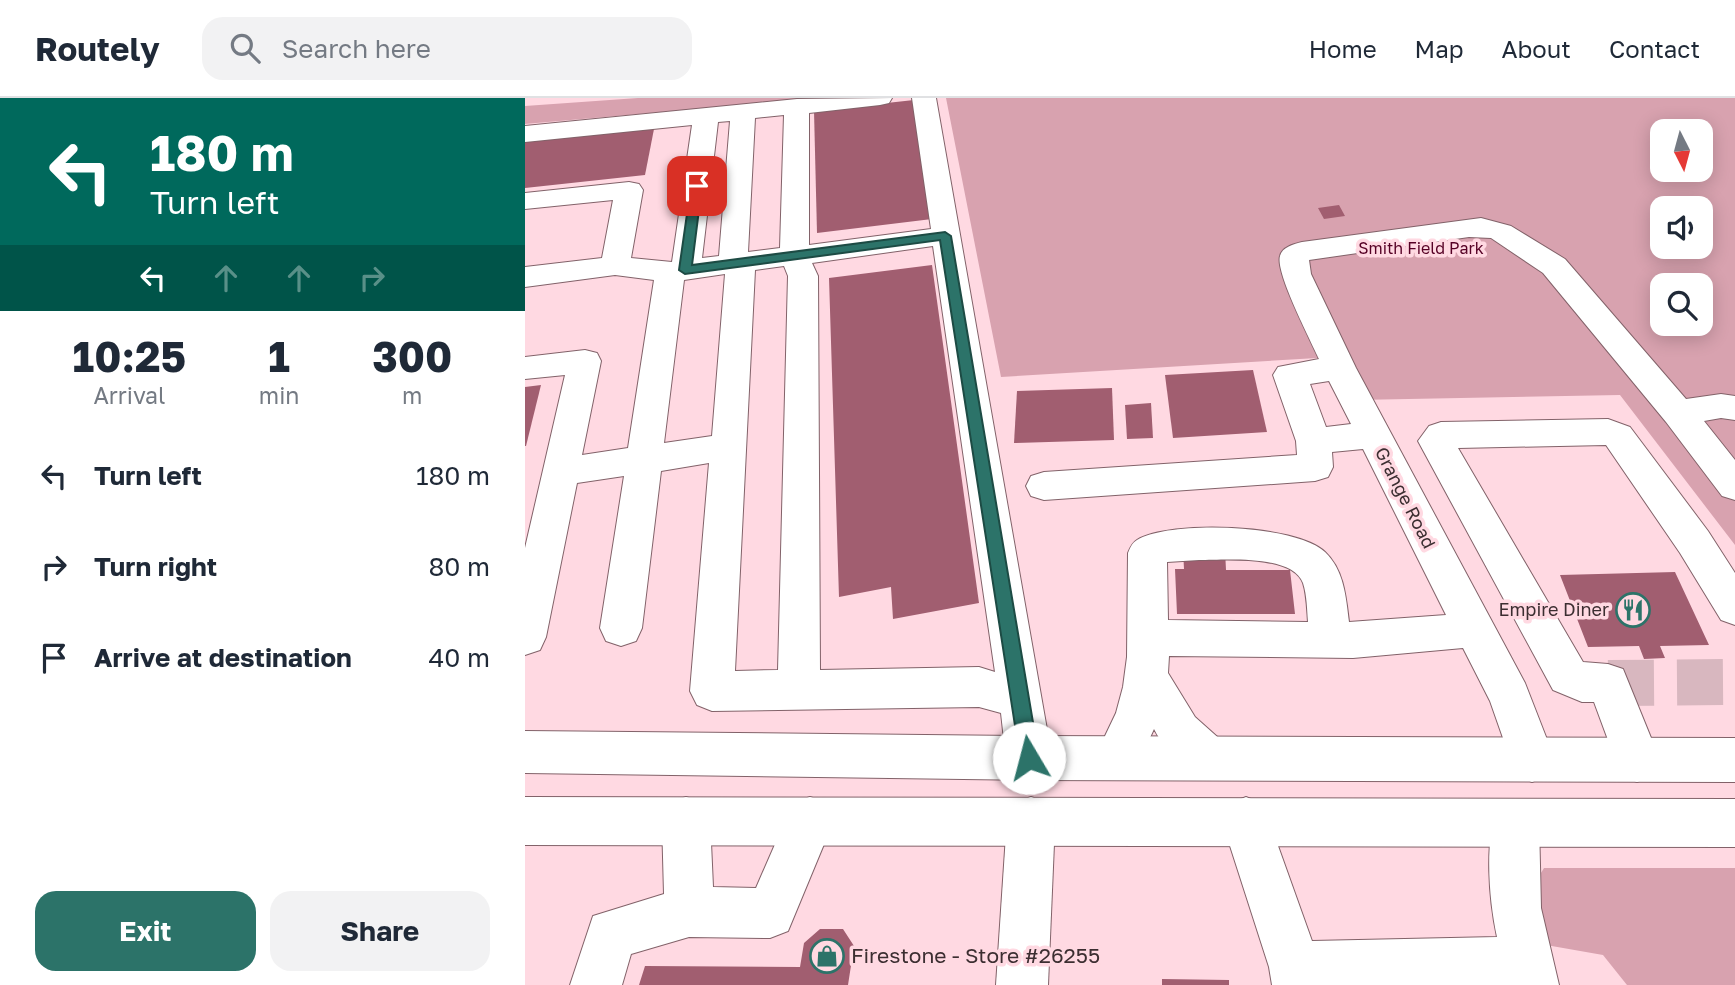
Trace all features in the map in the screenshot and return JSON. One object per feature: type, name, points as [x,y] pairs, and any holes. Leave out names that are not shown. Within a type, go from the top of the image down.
[{"type":"main road","points":[[525,134],[880,98]]},
{"type":"main road","points":[[924,98],[1029,758]]},
{"type":"main road","points":[[797,106],[794,256],[803,276],[799,690]]},
{"type":"main road","points":[[743,112],[730,447],[712,691],[979,687],[1021,700]]},
{"type":"main road","points":[[621,628],[644,460],[706,116]]},
{"type":"main road","points":[[525,201],[629,190],[615,266]]},
{"type":"main road","name":"Grange Road","points":[[1532,760],[1510,697],[1339,368],[1293,265],[1294,257],[1302,251],[1481,227],[1501,232],[1554,266],[1678,413]]},
{"type":"main road","points":[[525,277],[615,266],[678,271],[945,236]]},
{"type":"main road","points":[[525,368],[585,360],[561,472],[535,545],[525,637]]},
{"type":"main road","points":[[1044,486],[1315,467],[1314,441],[1290,375],[1339,368]]},
{"type":"main road","points":[[1735,408],[1721,406],[1678,413],[1735,486]]},
{"type":"main road","points":[[1637,760],[1608,683],[1583,683],[1568,676],[1436,441],[1441,435],[1608,432],[1618,436],[1694,542],[1735,608]]},
{"type":"main road","points":[[1314,441],[1373,435]]},
{"type":"main road","points":[[561,472],[730,447]]},
{"type":"main road","points":[[1118,757],[1141,712],[1148,658],[1147,553],[1161,546],[1271,545],[1295,553],[1309,561],[1320,574],[1331,639]]},
{"type":"main road","points":[[1444,572],[1502,561]]},
{"type":"main road","points":[[1148,658],[1331,639],[1408,638],[1473,629]]},
{"type":"main road","points":[[1148,658],[1179,732],[1207,757]]},
{"type":"main road","points":[[525,752],[1029,758],[1735,760]]},
{"type":"main road","points":[[686,820],[689,912]]},
{"type":"main road","points":[[596,985],[611,934],[689,912],[770,912],[810,820]]},
{"type":"main road","points":[[1022,985],[1031,820]]},
{"type":"main road","points":[[525,821],[1735,823]]},
{"type":"main road","points":[[1246,821],[1297,976],[1530,973],[1516,908],[1515,823]]},
{"type":"green space","points":[[638,98],[822,98],[525,124],[525,106]]},
{"type":"green space","name":"Smith Field Park","points":[[946,98],[1735,98],[1735,545],[1620,395],[1356,400],[1317,358],[1001,377]]},
{"type":"green space","points":[[1544,868],[1735,868],[1735,985],[1627,985],[1603,955],[1546,945],[1530,891]]},
{"type":"building","points":[[914,100],[932,219],[817,233],[814,111]]},
{"type":"building","points":[[654,129],[645,175],[525,188],[525,142]]},
{"type":"building","points":[[1339,205],[1345,216],[1324,219],[1318,208]]},
{"type":"building","points":[[932,265],[979,603],[893,619],[891,587],[839,597],[829,278]]},
{"type":"building","points":[[1253,370],[1267,432],[1173,438],[1165,375]]},
{"type":"building","points":[[541,385],[526,446],[525,446],[525,387]]},
{"type":"building","points":[[1112,388],[1114,440],[1014,443],[1017,391]]},
{"type":"building","points":[[1151,403],[1153,438],[1127,439],[1125,405]]},
{"type":"building","points":[[1183,550],[1225,550],[1226,570],[1290,570],[1295,614],[1177,614],[1175,569],[1184,569]]},
{"type":"building","name":"Empire Diner","points":[[1675,572],[1709,645],[1660,646],[1665,658],[1644,659],[1639,646],[1588,647],[1560,575]]},
{"type":"building","name":"Firestone - Store #26255","points":[[820,929],[843,929],[854,946],[848,985],[639,985],[645,966],[800,967],[804,943]]},
{"type":"building","points":[[1162,979],[1229,980],[1229,985],[1162,985]]},
{"type":"tunnel","points":[[1608,683],[1735,682]]},
{"type":"place","name":"Empire Diner","points":[[1633,610]]},
{"type":"place","name":"Firestone - Store #26255","points":[[827,956]]},
{"type":"route","points":[[697,186],[685,270],[945,236],[1029,758]]}]
